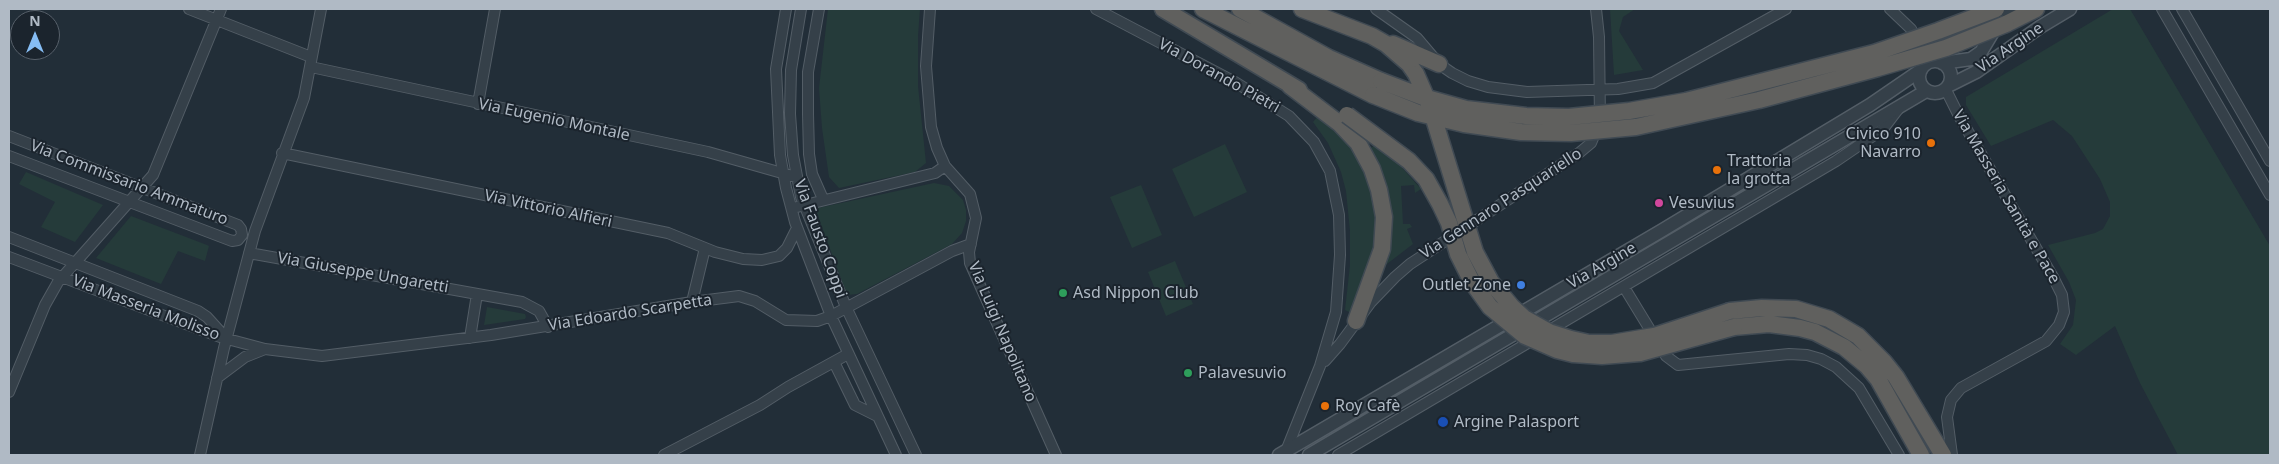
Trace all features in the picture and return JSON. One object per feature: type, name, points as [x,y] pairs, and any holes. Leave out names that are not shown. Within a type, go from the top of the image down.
[{"type":"highway","points":[[1163,9],[1290,86],[1347,114],[1409,161],[1426,179],[1440,204],[1449,223],[1458,254],[1472,282],[1490,307],[1525,336],[1557,350],[1573,354],[1602,356],[1640,353],[1762,308],[1796,309],[1828,319],[1858,336],[1896,377],[1943,455]]},
{"type":"highway","points":[[1203,9],[1377,88],[1476,110],[1526,116],[1569,117],[1630,111],[1711,95],[1874,53],[1938,32],[1996,9]]},
{"type":"highway","points":[[1240,9],[1329,58],[1418,113],[1464,124],[1521,132],[1571,133],[1636,127],[1759,100],[1946,48],[2006,24],[2036,9]]},
{"type":"highway","points":[[1302,9],[1412,51],[1439,64]]},
{"type":"highway","points":[[1372,36],[1398,53],[1416,74],[1430,106],[1475,252],[1491,282],[1512,308],[1524,318],[1549,332],[1589,343],[1612,343],[1654,336],[1732,319],[1786,325],[1814,332],[1844,347],[1856,356],[1878,380],[1921,455]]},
{"type":"highway","points":[[1290,86],[1340,124],[1358,143],[1372,169],[1379,190],[1384,217],[1382,249],[1356,321]]},
{"type":"street","name":"Via Eugenio Montale","points":[[189,9],[311,62],[478,104],[708,152],[796,177]]},
{"type":"street","points":[[9,392],[49,298],[62,277],[142,188],[159,164],[221,9]]},
{"type":"street","points":[[200,455],[217,378],[253,239],[282,153],[299,112],[321,9]]},
{"type":"street","points":[[478,104],[495,9]]},
{"type":"street","name":"Via Fausto Coppi","points":[[786,9],[776,69],[782,172],[791,209],[830,316],[896,455]]},
{"type":"street","name":"Via Fausto Coppi","points":[[801,9],[791,70],[790,114],[796,177],[804,204],[846,307],[916,455]]},
{"type":"street","name":"Via Fausto Coppi","points":[[818,9],[808,72],[809,154],[812,174],[823,199]]},
{"type":"street","name":"Via Luigi Napolitano","points":[[930,9],[926,66],[931,127],[945,166],[970,194],[976,218],[971,244],[970,263],[1056,455]]},
{"type":"street","name":"Via Dorando Pietri","points":[[1096,9],[1235,82],[1290,116],[1314,142],[1330,171],[1338,215],[1340,255],[1336,312],[1320,366],[1283,453]]},
{"type":"street","points":[[1376,9],[1417,38],[1439,64],[1468,81],[1501,89],[1527,92],[1601,90],[1637,87],[1653,83],[1786,9]]},
{"type":"street","name":"Via Gennaro Pasquariello","points":[[1320,366],[1340,344],[1382,289],[1410,264],[1586,148],[1594,138],[1599,126],[1601,90],[1596,9]]},
{"type":"street","points":[[1890,9],[1911,29],[1931,65],[1950,70],[1952,75],[1948,88],[1936,94],[1926,90],[1920,83],[1931,65]]},
{"type":"street","name":"Via Argine","points":[[1283,453],[1661,231],[1870,105],[1931,65],[1972,59],[1980,52],[2002,17],[2011,9]]},
{"type":"street","name":"Via Argine","points":[[1948,88],[1976,72],[2040,27],[2070,9]]},
{"type":"street","points":[[2162,9],[2270,195]]},
{"type":"street","points":[[2182,9],[2270,161]]},
{"type":"street","name":"Via Masseria Sanità e Pace","points":[[1948,88],[1959,116],[2062,295],[2064,312],[2059,325],[2046,341],[1961,388],[1951,400],[1947,417],[1952,455]]},
{"type":"street","name":"Via Argine","points":[[1309,455],[1926,90]]},
{"type":"street","name":"Via Argine","points":[[1338,455],[1836,162],[1883,129],[1902,104]]},
{"type":"street","name":"Via Commissario Ammaturo","points":[[9,136],[238,225],[242,235],[238,240],[232,241],[9,156]]},
{"type":"street","name":"Via Vittorio Alfieri","points":[[282,153],[668,234],[705,248],[743,259],[772,259],[784,252],[797,228]]},
{"type":"street","points":[[791,209],[823,199],[935,173],[945,166]]},
{"type":"street","name":"Via Commissario Ammaturo","points":[[242,235],[253,239]]},
{"type":"street","name":"Via Masseria Molisso","points":[[9,237],[198,311],[207,316],[227,339]]},
{"type":"street","name":"Via Edoardo Scarpetta","points":[[227,339],[265,349],[322,356],[548,327],[692,302],[743,296],[786,320],[808,322],[830,316],[952,251],[971,244]]},
{"type":"street","points":[[692,302],[705,248]]},
{"type":"street","name":"Via Giuseppe Ungaretti","points":[[249,253],[528,304],[539,311],[548,327]]},
{"type":"street","name":"Via Masseria Molisso","points":[[9,256],[227,339]]},
{"type":"street","points":[[1624,286],[1666,356],[1678,365],[1789,354],[1814,357],[1836,367],[1859,388],[1899,455]]},
{"type":"street","points":[[470,338],[477,294]]},
{"type":"street","name":"Via Edoardo Scarpetta","points":[[217,378],[244,357],[265,349]]},
{"type":"street","points":[[664,455],[760,405],[788,387],[848,354]]},
{"type":"street","points":[[834,362],[855,405],[877,416]]},
{"type":"green space","points":[[828,9],[920,9],[918,86],[926,163],[915,172],[839,188],[829,177],[819,88]]},
{"type":"green space","points":[[1610,9],[1635,9],[1623,17],[1619,31],[1643,70],[1614,75]]},
{"type":"green space","points":[[2113,9],[2130,9],[2270,246],[2270,455],[2178,455],[2140,383],[2115,326],[2076,355],[2060,344],[2073,325],[2076,300],[2069,282],[2048,245],[2095,233],[2103,229],[2110,216],[2110,202],[2100,179],[2072,136],[2053,120],[1991,146],[1966,105],[1966,97]]},
{"type":"green space","points":[[1319,115],[1346,140],[1358,159],[1369,181],[1377,219],[1376,240],[1371,262],[1351,313],[1345,310],[1350,265],[1350,231],[1346,191],[1341,172],[1328,143],[1313,122]]},
{"type":"green space","points":[[1225,144],[1247,192],[1194,217],[1172,169]]},
{"type":"green space","points":[[1374,146],[1398,163],[1421,189],[1415,193],[1414,185],[1401,186],[1403,224],[1410,224],[1412,227],[1407,229],[1413,244],[1383,267],[1390,214],[1385,181],[1370,148]]},
{"type":"green space","points":[[26,172],[103,205],[75,242],[41,227],[55,202],[19,184]]},
{"type":"green space","points":[[934,183],[949,186],[963,200],[966,210],[966,221],[962,233],[952,244],[857,294],[847,295],[816,211],[818,208]]},
{"type":"green space","points":[[1141,185],[1162,235],[1132,248],[1110,197]]},
{"type":"green space","points":[[131,216],[209,246],[205,261],[178,251],[161,284],[96,258]]},
{"type":"green space","points":[[1175,261],[1193,304],[1166,316],[1148,272]]},
{"type":"green space","points":[[487,307],[525,314],[526,317],[525,319],[484,325]]},
{"type":"place","name":"Civico 910 Navarro","points":[[1931,143]]},
{"type":"place","name":"Trattoria la grotta","points":[[1717,170]]},
{"type":"place","name":"Vesuvius","points":[[1659,203]]},
{"type":"place","name":"Outlet Zone","points":[[1521,285]]},
{"type":"place","name":"Asd Nippon Club","points":[[1063,293]]},
{"type":"place","name":"Palavesuvio","points":[[1188,373]]},
{"type":"place","name":"Roy Cafè","points":[[1325,406]]},
{"type":"place","name":"Argine Palasport","points":[[1443,422]]}]
